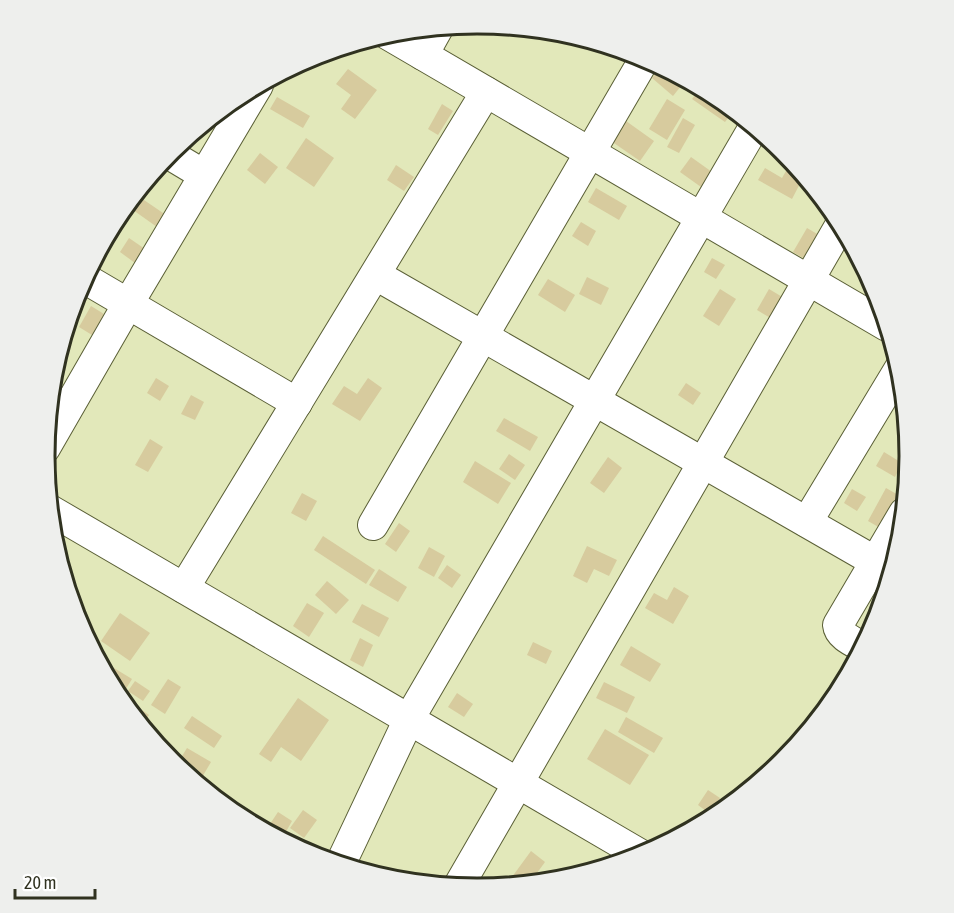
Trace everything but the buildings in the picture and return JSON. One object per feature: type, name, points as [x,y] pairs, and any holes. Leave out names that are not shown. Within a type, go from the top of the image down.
[{"type":"street","points":[[423,54],[433,37]]},
{"type":"street","points":[[401,42],[809,280],[875,315]]},
{"type":"street","points":[[373,525],[639,68]]},
{"type":"street","points":[[184,588],[486,92]]},
{"type":"street","points":[[56,429],[247,103]]},
{"type":"street","points":[[344,857],[409,719],[750,135]]},
{"type":"street","points":[[178,159],[204,175]]},
{"type":"street","points":[[463,878],[835,235]]},
{"type":"street","points":[[376,275],[876,561]]},
{"type":"street","points":[[93,283],[297,404]]},
{"type":"street","points":[[807,522],[892,381]]},
{"type":"street","points":[[60,516],[631,849]]},
{"type":"street","points":[[855,642],[838,630],[838,625],[892,534]]}]
